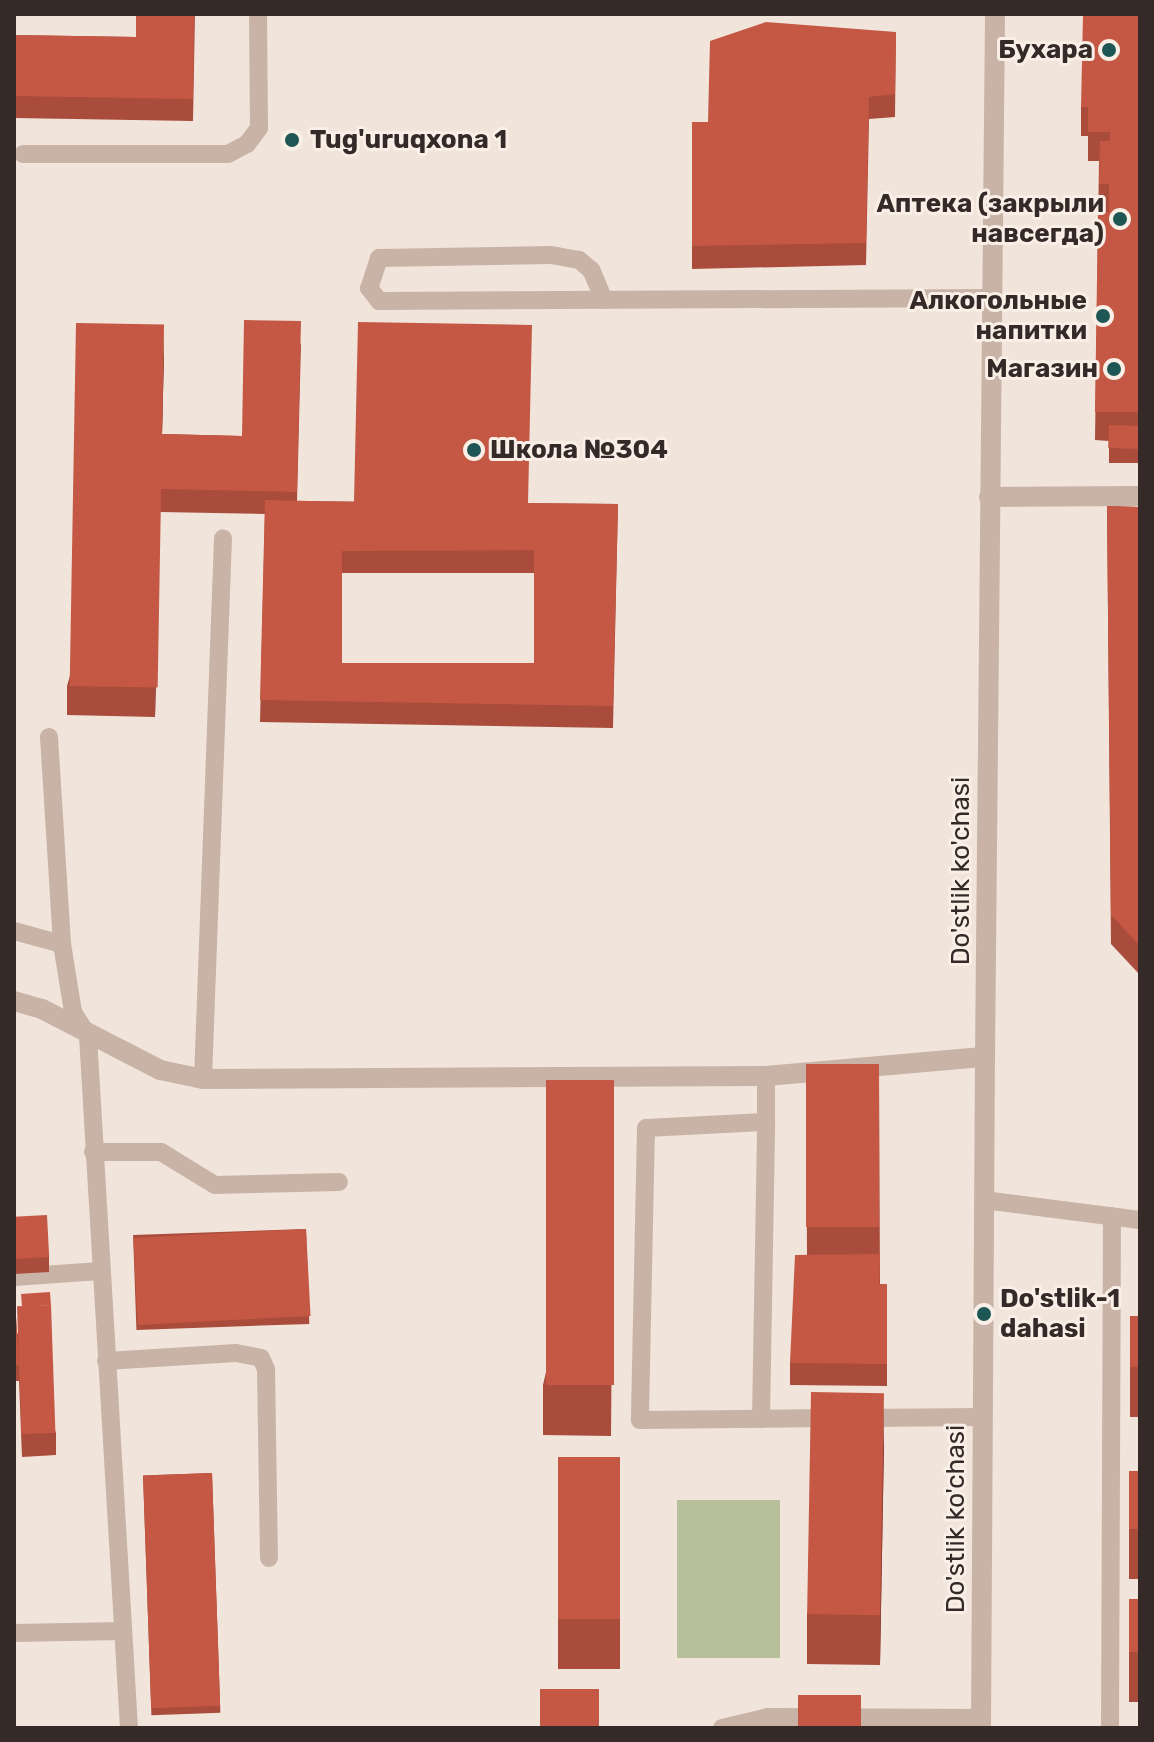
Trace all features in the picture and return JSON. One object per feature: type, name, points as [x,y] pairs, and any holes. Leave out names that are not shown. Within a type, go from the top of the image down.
[{"type":"street","name":"Do'stlik ko'chasi","points":[[981,1723],[990,298],[995,14]]},
{"type":"street","points":[[989,497],[1140,496]]},
{"type":"street","points":[[14,1001],[42,1009],[88,1036],[160,1070],[203,1079],[766,1076],[985,1057]]},
{"type":"lane","points":[[23,154],[228,154],[247,144],[259,128],[258,14]]},
{"type":"lane","points":[[604,300],[591,270],[579,260],[550,255],[379,258],[369,288],[379,301],[604,300],[990,298]]},
{"type":"lane","points":[[203,1079],[223,538]]},
{"type":"lane","points":[[49,737],[62,944],[73,1012],[88,1036],[129,1728]]},
{"type":"lane","points":[[14,931],[62,944]]},
{"type":"lane","points":[[761,1419],[766,1076]]},
{"type":"lane","points":[[766,1122],[646,1128],[640,1420],[983,1417]]},
{"type":"lane","points":[[93,1152],[161,1152],[215,1185],[339,1182]]},
{"type":"lane","points":[[984,1200],[1140,1220]]},
{"type":"lane","points":[[1110,1728],[1112,1216]]},
{"type":"lane","points":[[14,1277],[100,1271]]},
{"type":"lane","points":[[106,1361],[236,1353],[261,1358],[266,1369],[269,1558]]},
{"type":"lane","points":[[14,1633],[123,1631]]},
{"type":"lane","points":[[722,1728],[768,1717],[981,1723]]},
{"type":"green space","points":[[677,1500],[780,1500],[780,1658],[677,1658]]},
{"type":"building","points":[[136,14],[194,14],[193,99],[14,96],[14,35],[136,37]]},
{"type":"building","points":[[1083,14],[1140,14],[1140,412],[1095,412],[1098,212],[1109,212],[1109,184],[1099,184],[1100,141],[1110,141],[1110,132],[1088,132],[1088,107],[1081,107]]},
{"type":"building","points":[[766,22],[896,32],[895,94],[869,97],[866,243],[692,246],[692,122],[708,122],[710,41]]},
{"type":"building","points":[[244,320],[301,321],[297,492],[160,489],[162,434],[242,436]]},
{"type":"building","points":[[358,322],[532,325],[528,503],[618,504],[613,706],[260,700],[265,500],[354,502]],"holes":[[[534,550],[534,663],[342,663],[342,551]]]},
{"type":"building","points":[[76,323],[164,325],[158,687],[70,686]]},
{"type":"building","points":[[1109,425],[1140,426],[1139,449],[1108,448]]},
{"type":"building","points":[[1107,506],[1140,507],[1140,946],[1111,915]]},
{"type":"building","points":[[806,1064],[879,1064],[879,1227],[806,1227]]},
{"type":"building","points":[[546,1080],[614,1080],[614,1385],[546,1385]]},
{"type":"building","points":[[14,1112],[16,1158],[14,1158]]},
{"type":"building","points":[[47,1215],[49,1257],[16,1259],[14,1217]]},
{"type":"building","points":[[306,1229],[311,1316],[138,1325],[133,1238]]},
{"type":"building","points":[[880,1254],[879,1284],[887,1284],[887,1364],[790,1363],[795,1255]]},
{"type":"building","points":[[14,1287],[19,1365],[14,1365]]},
{"type":"building","points":[[50,1292],[51,1305],[22,1307],[21,1294]]},
{"type":"building","points":[[51,1305],[55,1433],[21,1434],[17,1306]]},
{"type":"building","points":[[1130,1316],[1140,1316],[1140,1367],[1130,1367]]},
{"type":"building","points":[[811,1392],[884,1393],[880,1615],[807,1614]]},
{"type":"building","points":[[558,1457],[620,1457],[620,1619],[558,1619]]},
{"type":"building","points":[[1129,1471],[1140,1471],[1140,1529],[1129,1529]]},
{"type":"building","points":[[212,1473],[220,1706],[151,1708],[143,1475]]},
{"type":"building","points":[[1129,1599],[1140,1599],[1140,1652],[1129,1652]]},
{"type":"building","points":[[540,1689],[599,1689],[599,1728],[540,1728]]},
{"type":"building","points":[[798,1695],[861,1695],[861,1728],[798,1728]]},
{"type":"place","name":"Бухара","points":[[1109,50]]},
{"type":"place","name":"Tug'uruqxona 1","points":[[292,140]]},
{"type":"place","name":"Аптека (закрыли навсегда)","points":[[1120,219]]},
{"type":"place","name":"Алкогольные напитки","points":[[1103,316]]},
{"type":"place","name":"Магазин","points":[[1114,369]]},
{"type":"place","name":"Школа №304","points":[[474,450]]},
{"type":"place","name":"Do'stlik-1 dahasi","points":[[984,1314]]}]
